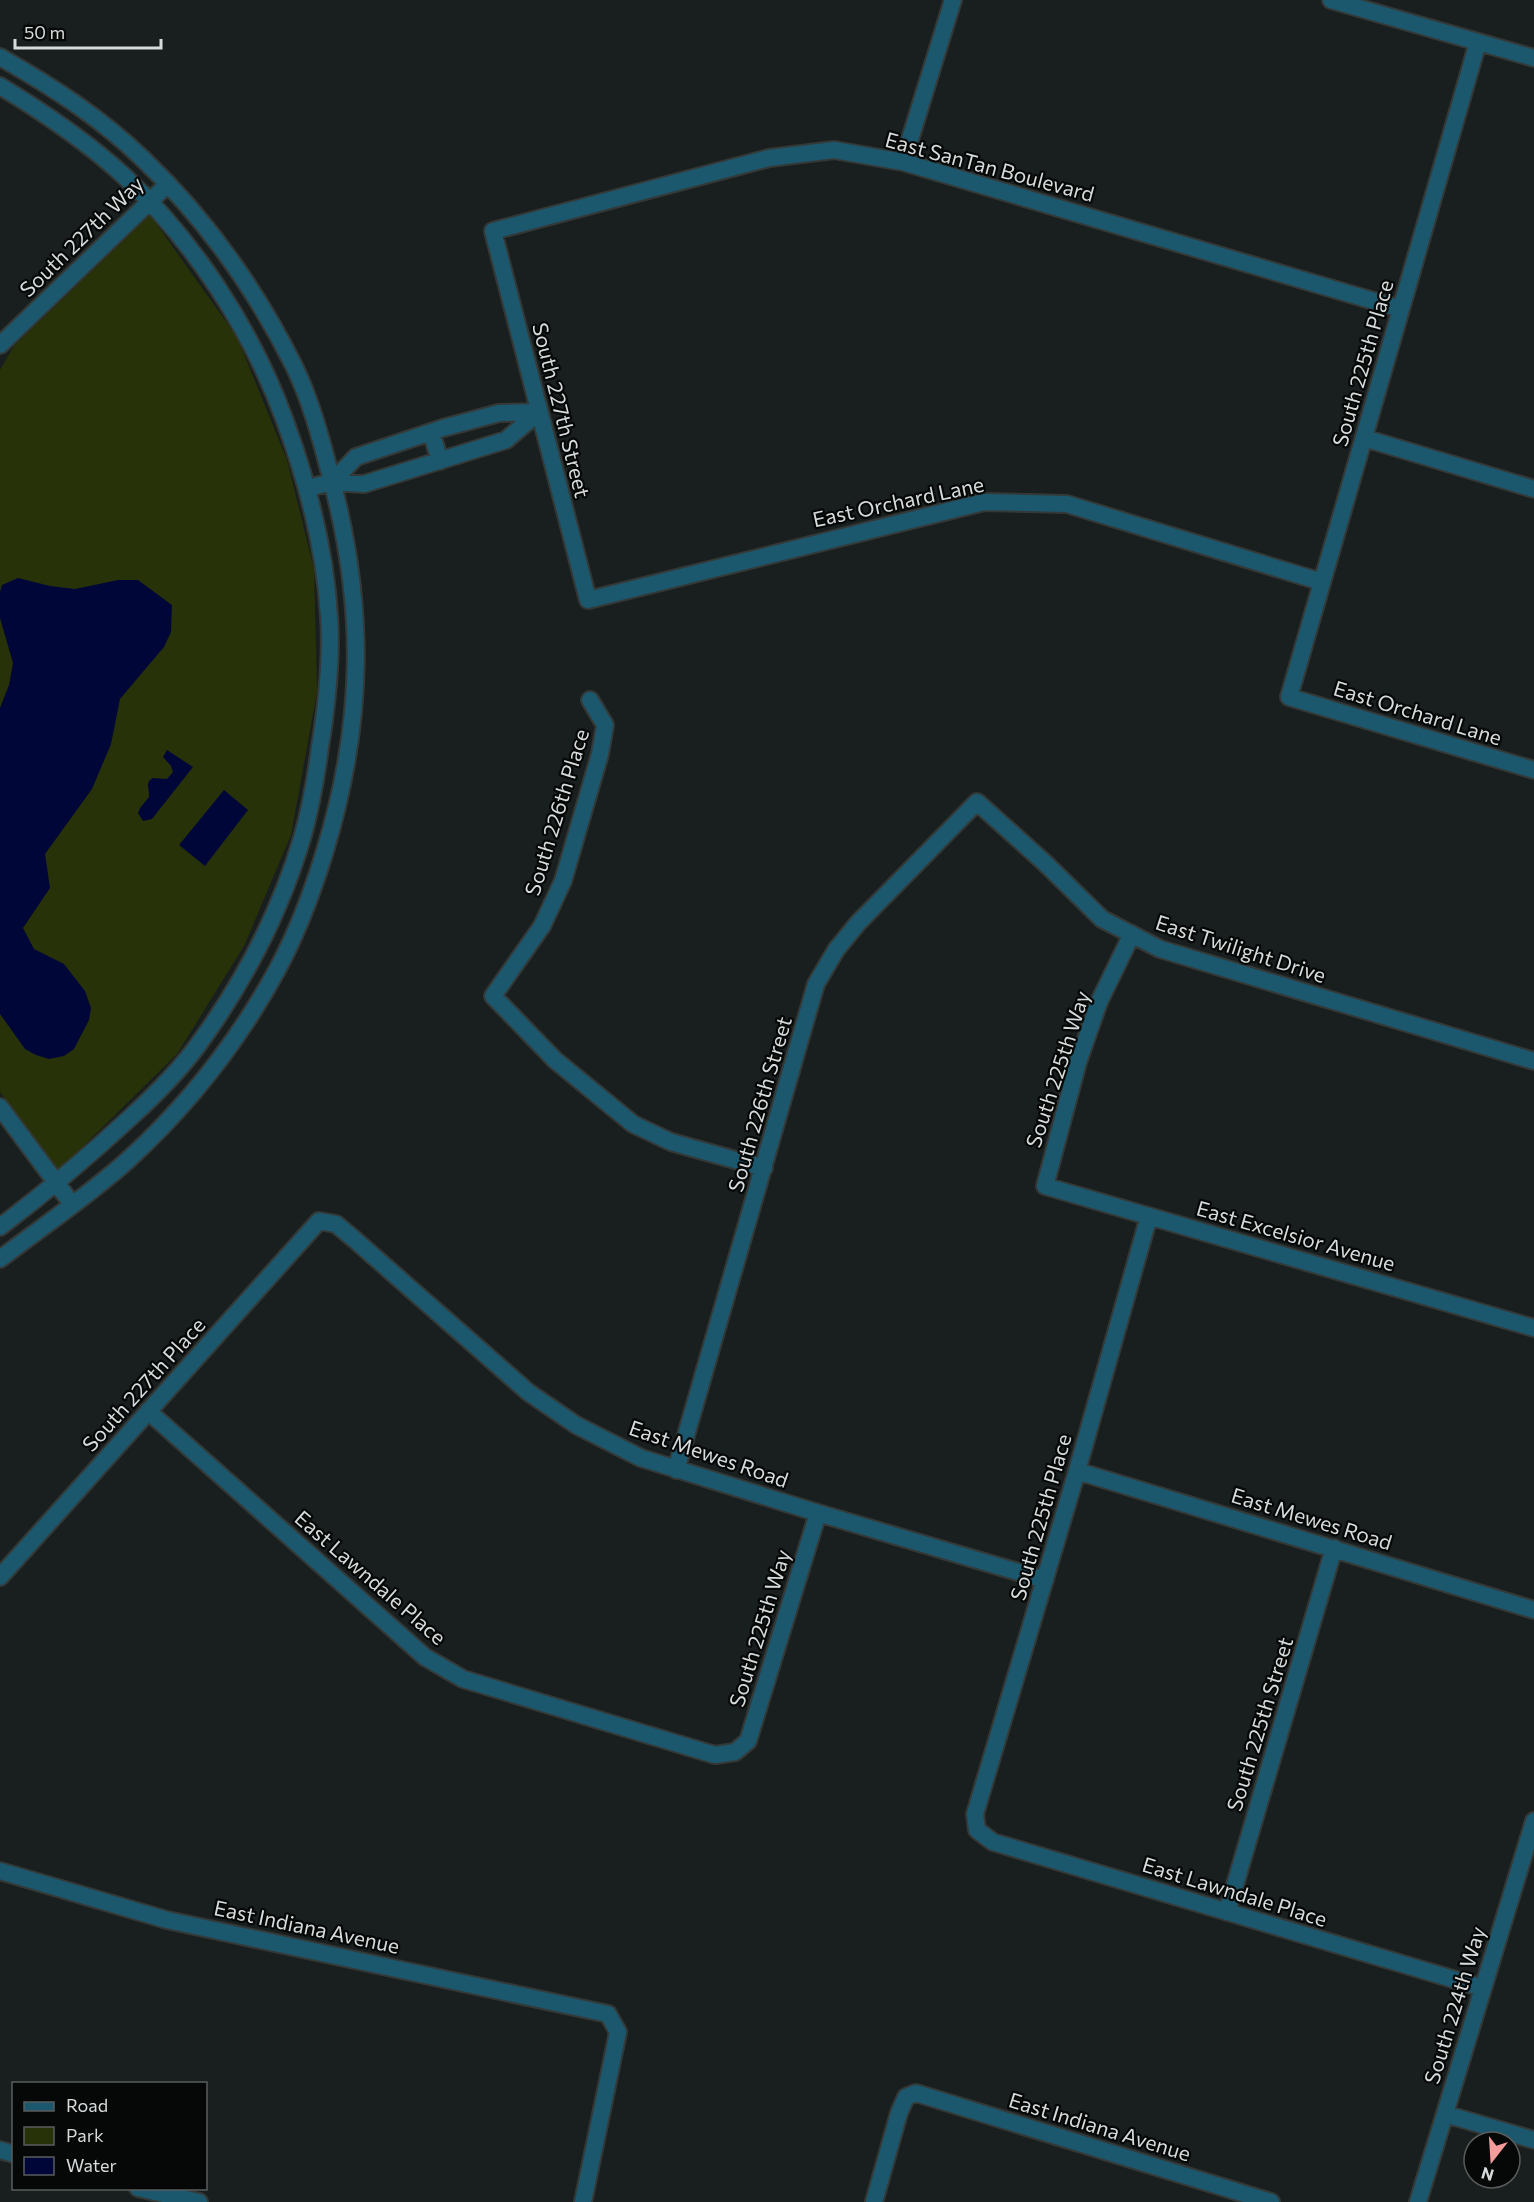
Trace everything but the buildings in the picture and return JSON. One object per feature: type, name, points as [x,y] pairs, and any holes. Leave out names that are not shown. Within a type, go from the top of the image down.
[{"type":"street","points":[[903,162],[953,0]]},
{"type":"street","points":[[1331,0],[1534,58]]},
{"type":"street","name":"South 225th Place","points":[[1289,697],[1478,42]]},
{"type":"street","points":[[0,57],[78,105],[117,135],[145,161],[204,225],[252,291],[295,369],[317,426],[345,539],[355,616],[357,669],[354,719],[341,797],[310,897],[278,969],[223,1054],[164,1125],[127,1161],[0,1258]]},
{"type":"street","points":[[0,86],[35,107],[122,173],[150,202],[208,275],[256,350],[273,388],[308,488],[324,568],[329,616],[327,710],[314,789],[303,835],[289,876],[253,956],[198,1046],[154,1095],[86,1159],[0,1227]]},
{"type":"street","name":"East SanTan Boulevard","points":[[493,231],[769,158],[834,150],[903,162],[1401,309]]},
{"type":"street","name":"South 227th Way","points":[[3,336],[167,184]]},
{"type":"street","name":"South 227th Street","points":[[493,231],[588,600]]},
{"type":"street","points":[[332,482],[356,457],[431,432],[499,413],[539,412]]},
{"type":"street","points":[[308,488],[332,482],[364,484],[506,440],[539,412]]},
{"type":"street","points":[[431,432],[440,460]]},
{"type":"street","points":[[1364,438],[1534,489]]},
{"type":"street","name":"East Orchard Lane","points":[[588,600],[984,502],[1067,504],[1322,582]]},
{"type":"street","name":"East Orchard Lane","points":[[1289,697],[1534,770]]},
{"type":"street","name":"South 226th Place","points":[[590,699],[605,726],[600,754],[563,881],[542,926],[493,996],[555,1060],[633,1124],[671,1142],[764,1168]]},
{"type":"street","name":"East Twilight Drive","points":[[977,802],[1045,863],[1102,919],[1160,949],[1534,1061]]},
{"type":"street","name":"South 226th Street","points":[[676,1470],[816,984],[836,950],[858,923],[977,802]]},
{"type":"street","name":"South 225th Way","points":[[1045,1186],[1078,1062],[1099,1002],[1132,934]]},
{"type":"street","points":[[0,1107],[72,1204]]},
{"type":"street","name":"East Excelsior Avenue","points":[[1045,1186],[1534,1328]]},
{"type":"street","name":"South 225th Place","points":[[977,1830],[975,1814],[1077,1471],[1149,1216]]},
{"type":"street","name":"East Mewes Road","points":[[319,1221],[336,1224],[528,1392],[576,1425],[640,1458],[818,1514],[1045,1580]]},
{"type":"street","name":"South 227th Place","points":[[0,1577],[319,1221]]},
{"type":"street","name":"East Lawndale Place","points":[[148,1411],[416,1649],[463,1679],[715,1755],[735,1752]]},
{"type":"street","name":"East Mewes Road","points":[[1077,1471],[1534,1610]]},
{"type":"street","name":"South 225th Way","points":[[735,1752],[748,1741],[818,1514]]},
{"type":"street","name":"South 225th Street","points":[[1227,1912],[1334,1548]]},
{"type":"street","name":"South 224th Way","points":[[1418,2202],[1534,1821]]},
{"type":"street","name":"East Lawndale Place","points":[[977,1830],[993,1842],[1483,1988]]},
{"type":"street","name":"East Indiana Avenue","points":[[0,1871],[167,1920],[608,2014],[618,2032],[583,2202]]},
{"type":"street","name":"East Indiana Avenue","points":[[874,2202],[899,2113],[906,2097],[916,2093],[1271,2202]]},
{"type":"street","points":[[1445,2114],[1534,2140]]},
{"type":"street","points":[[147,2190],[199,2202]]},
{"type":"green space","points":[[150,215],[237,337],[287,460],[314,569],[317,692],[291,835],[244,946],[177,1054],[59,1170],[0,1092],[0,370],[14,346]]},
{"type":"water","points":[[18,578],[75,589],[118,580],[138,580],[172,605],[171,632],[164,647],[120,699],[111,744],[92,789],[45,854],[50,888],[23,928],[34,949],[64,964],[85,991],[91,1008],[89,1020],[74,1049],[64,1056],[49,1059],[25,1049],[0,1014],[0,708],[9,685],[13,663],[0,618],[0,592],[2,585]]},
{"type":"water","points":[[167,750],[193,767],[152,819],[143,821],[138,813],[149,797],[149,782],[153,778],[167,779],[173,772],[163,757]]},
{"type":"water","points":[[224,790],[248,810],[205,866],[179,845]]}]
